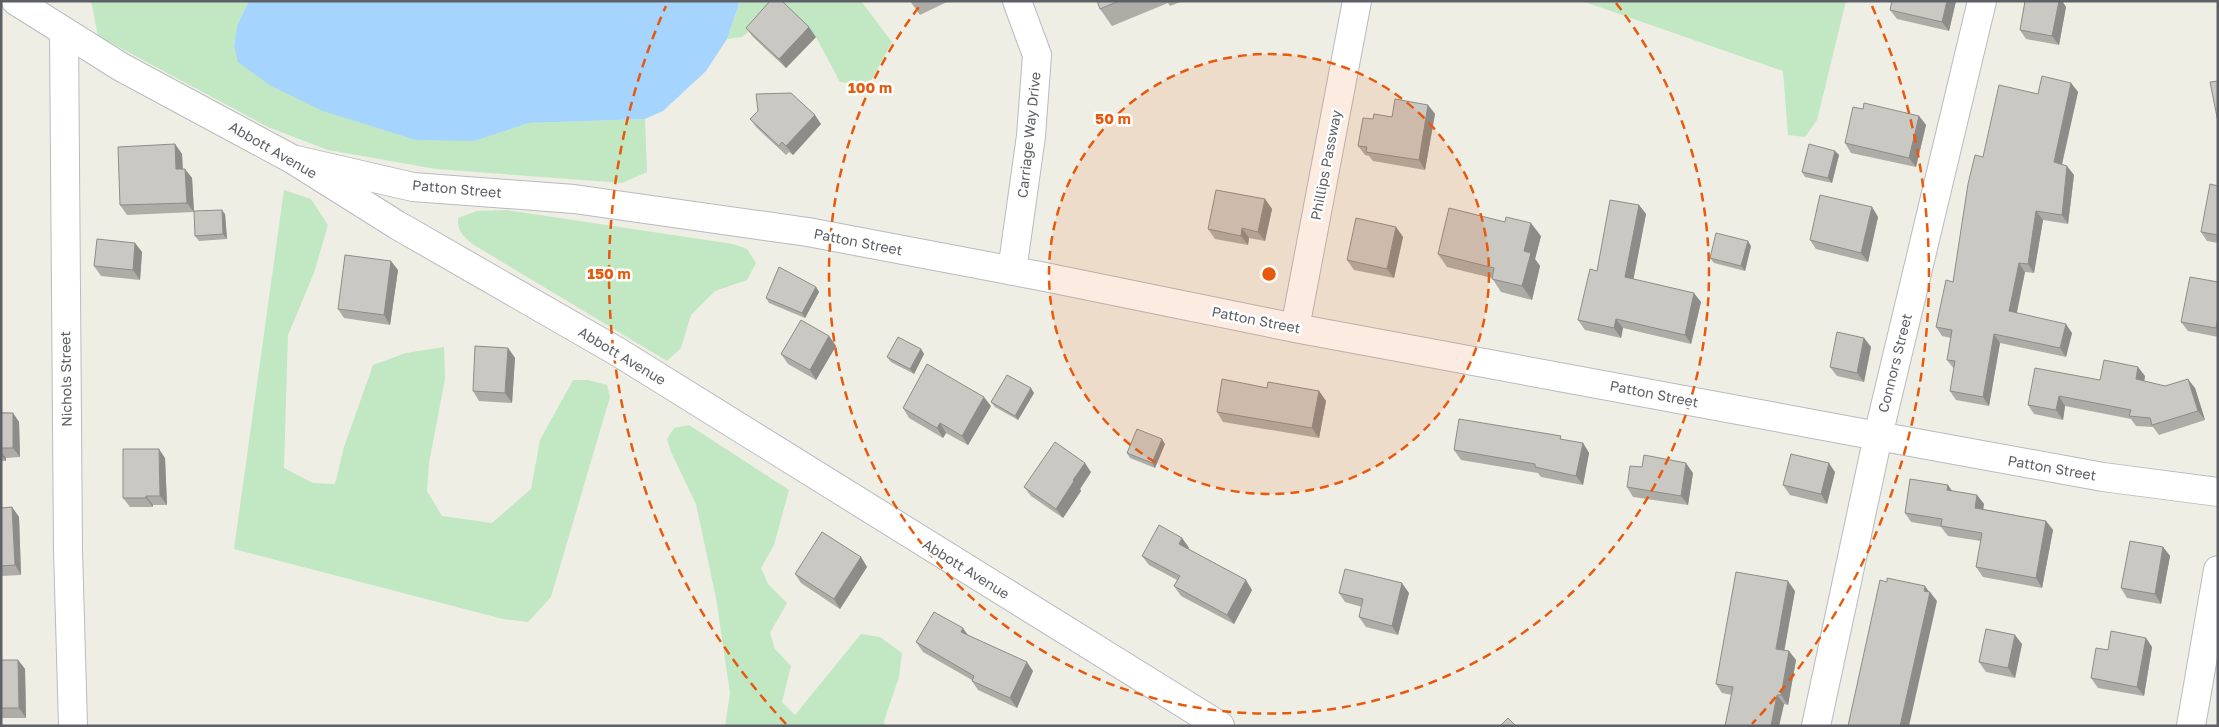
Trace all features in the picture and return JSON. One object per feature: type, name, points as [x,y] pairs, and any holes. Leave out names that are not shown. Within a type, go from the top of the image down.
[{"type":"street","name":"Abbott Avenue","points":[[16,1],[64,33],[121,67],[292,159],[396,225],[618,352],[1220,726]]},
{"type":"street","name":"Carriage Way Drive","points":[[1012,271],[1031,136],[1037,55],[1017,1]]},
{"type":"street","name":"Phillips Passway","points":[[1295,328],[1357,1]]},
{"type":"street","name":"Connors Street","points":[[1816,726],[1878,436],[1982,1]]},
{"type":"street","name":"Nichols Street","points":[[64,33],[68,550],[73,726]]},
{"type":"street","name":"Patton Street","points":[[292,159],[413,187],[574,199],[808,232],[1295,328],[1878,436],[2104,477],[2218,492]]},
{"type":"street","points":[[2191,726],[2218,570]]},
{"type":"green space","points":[[91,1],[249,1],[237,27],[234,46],[474,141],[529,123],[645,119],[647,172],[622,183],[436,169],[328,150],[268,127],[98,36]]},
{"type":"green space","points":[[740,1],[861,1],[892,42],[868,86],[840,82],[816,37],[782,5],[742,37],[727,39]]},
{"type":"green space","points":[[1582,1],[1846,1],[1817,120],[1805,137],[1788,135],[1783,71]]},
{"type":"green space","points":[[284,190],[311,199],[328,225],[314,273],[288,335],[284,468],[313,483],[335,484],[344,447],[373,365],[406,353],[444,347],[445,379],[429,463],[427,491],[442,516],[492,523],[531,489],[540,440],[573,380],[588,380],[607,385],[610,397],[551,597],[528,622],[503,619],[234,549]]},
{"type":"green space","points":[[506,210],[733,244],[747,249],[756,263],[747,280],[715,291],[691,315],[681,348],[667,361],[474,245],[460,231],[458,218],[477,211]]},
{"type":"green space","points":[[689,425],[789,490],[774,545],[761,568],[768,584],[787,603],[770,633],[775,649],[791,666],[782,702],[795,715],[861,634],[880,637],[902,653],[899,677],[884,721],[885,726],[725,726],[730,693],[716,598],[696,504],[671,452],[667,439],[674,428]]},
{"type":"water","points":[[249,1],[740,1],[727,39],[706,71],[663,111],[645,119],[529,123],[474,141],[416,140],[323,111],[271,86],[238,62],[234,46],[237,26]]},
{"type":"building","points":[[770,1],[782,1],[809,27],[779,59],[746,28]]},
{"type":"building","points":[[1097,1],[1119,1],[1100,9]]},
{"type":"building","points":[[1892,1],[1947,1],[1942,22],[1890,10]]},
{"type":"building","points":[[2025,1],[2059,1],[2052,36],[2020,30]]},
{"type":"building","points":[[2042,76],[2071,83],[2054,162],[2067,166],[2062,215],[2036,211],[2028,264],[2019,263],[2009,311],[2066,324],[2060,348],[1994,334],[1983,397],[1950,391],[1955,361],[1947,360],[1952,330],[1936,327],[1946,280],[1953,282],[1968,184],[1975,155],[1983,157],[1999,85],[2038,94]]},
{"type":"building","points":[[2218,81],[2218,122],[2210,82]]},
{"type":"building","points":[[791,93],[815,115],[786,146],[782,142],[779,146],[750,119],[758,111],[756,94]]},
{"type":"building","points":[[1395,99],[1428,105],[1419,160],[1366,152],[1367,147],[1358,146],[1363,118],[1373,119],[1374,114],[1392,117]]},
{"type":"building","points":[[1864,103],[1919,116],[1909,158],[1845,143],[1853,107],[1863,109]]},
{"type":"building","points":[[175,144],[176,169],[185,169],[187,203],[120,205],[118,147]]},
{"type":"building","points":[[1809,144],[1835,151],[1828,178],[1802,172]]},
{"type":"building","points":[[2210,184],[2218,186],[2218,235],[2201,232]]},
{"type":"building","points":[[1216,190],[1265,199],[1258,232],[1242,228],[1241,236],[1208,229]]},
{"type":"building","points":[[1820,195],[1872,207],[1861,253],[1810,240]]},
{"type":"building","points":[[1610,200],[1639,205],[1625,277],[1694,293],[1685,335],[1616,319],[1614,328],[1578,320],[1590,269],[1597,271]]},
{"type":"building","points":[[1449,208],[1505,222],[1506,217],[1531,223],[1524,251],[1531,253],[1522,286],[1492,279],[1494,268],[1438,254]]},
{"type":"building","points":[[222,210],[223,234],[195,236],[194,211]]},
{"type":"building","points":[[1356,218],[1396,227],[1387,269],[1347,260]]},
{"type":"building","points":[[1716,233],[1748,241],[1741,266],[1710,258]]},
{"type":"building","points":[[97,239],[135,243],[133,270],[94,266]]},
{"type":"building","points":[[345,255],[391,261],[384,315],[338,309]]},
{"type":"building","points":[[779,267],[816,287],[802,313],[766,298]]},
{"type":"building","points":[[2190,277],[2218,282],[2218,317],[2216,328],[2181,322]]},
{"type":"building","points":[[801,320],[829,336],[810,370],[781,354]]},
{"type":"building","points":[[1837,332],[1864,338],[1857,373],[1830,367]]},
{"type":"building","points":[[898,337],[921,349],[910,369],[887,357]]},
{"type":"building","points":[[475,346],[508,348],[505,393],[473,391]]},
{"type":"building","points":[[2104,360],[2138,367],[2136,379],[2165,386],[2188,379],[2198,411],[2152,425],[2150,418],[2129,416],[2131,410],[2059,396],[2056,410],[2028,405],[2035,368],[2100,380]]},
{"type":"building","points":[[927,364],[984,397],[962,436],[940,423],[937,428],[903,408]]},
{"type":"building","points":[[1007,375],[1031,388],[1015,416],[991,402]]},
{"type":"building","points":[[1222,379],[1267,388],[1268,382],[1319,391],[1312,428],[1217,412]]},
{"type":"building","points":[[1,413],[13,413],[13,448],[1,448]]},
{"type":"building","points":[[1459,419],[1561,436],[1560,439],[1583,443],[1576,476],[1535,467],[1535,464],[1454,450]]},
{"type":"building","points":[[1137,429],[1162,439],[1152,463],[1127,453]]},
{"type":"building","points":[[1055,442],[1085,463],[1056,509],[1024,487]]},
{"type":"building","points":[[123,449],[159,449],[160,496],[123,498]]},
{"type":"building","points":[[1791,454],[1829,463],[1821,494],[1783,485]]},
{"type":"building","points":[[1644,455],[1686,463],[1681,496],[1627,487],[1630,466],[1642,467]]},
{"type":"building","points":[[1910,479],[1948,485],[1947,490],[1977,495],[1975,508],[2046,521],[2036,578],[1976,567],[1982,533],[1941,526],[1942,519],[1905,513]]},
{"type":"building","points":[[12,507],[15,565],[1,566],[1,508]]},
{"type":"building","points":[[1159,525],[1182,538],[1179,544],[1246,580],[1227,615],[1174,586],[1180,576],[1142,556]]},
{"type":"building","points":[[822,532],[861,557],[834,599],[795,574]]},
{"type":"building","points":[[2130,541],[2163,547],[2155,594],[2121,588]]},
{"type":"building","points":[[1345,569],[1402,583],[1392,626],[1359,617],[1363,599],[1339,593]]},
{"type":"building","points":[[1736,572],[1788,581],[1776,649],[1789,651],[1781,695],[1777,695],[1771,726],[1725,726],[1733,687],[1716,684]]},
{"type":"building","points":[[1887,578],[1925,586],[1924,591],[1930,592],[1900,726],[1848,726],[1880,580],[1887,582]]},
{"type":"building","points":[[934,612],[963,628],[961,632],[1027,662],[1010,698],[972,681],[974,676],[916,642]]},
{"type":"building","points":[[1986,629],[2015,635],[2008,668],[1979,662]]},
{"type":"building","points":[[2111,631],[2146,638],[2137,687],[2091,678],[2096,648],[2108,650]]},
{"type":"building","points":[[1,660],[18,660],[19,708],[1,708]]},
{"type":"building","points":[[1508,718],[1516,726],[1500,726]]}]
